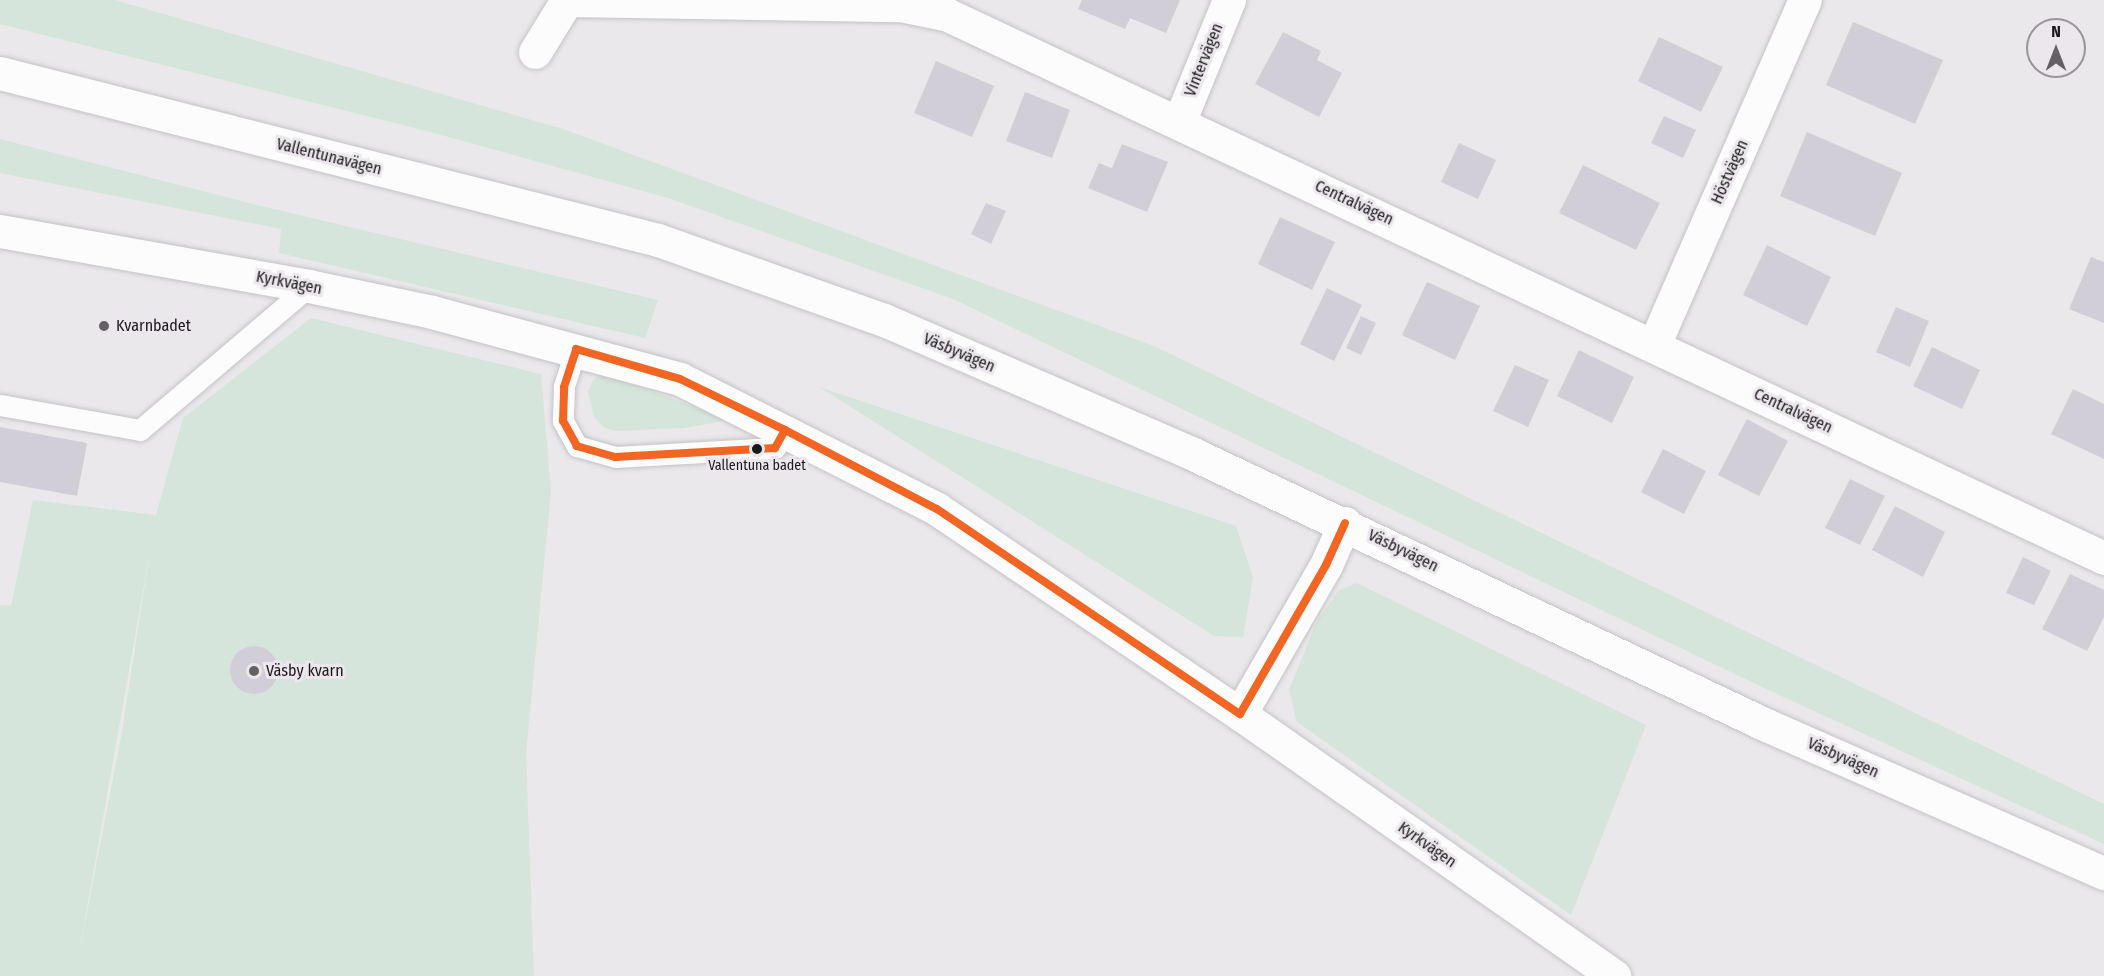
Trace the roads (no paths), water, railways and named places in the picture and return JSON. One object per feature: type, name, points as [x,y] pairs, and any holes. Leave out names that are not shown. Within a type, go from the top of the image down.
[{"type":"street","name":"Centralvägen","points":[[535,52],[566,0],[901,5],[948,15],[1180,120],[2104,558]]},
{"type":"street","name":"Vintervägen","points":[[1180,120],[1229,0]]},
{"type":"street","name":"Höstvägen","points":[[1654,345],[1805,0]]},
{"type":"street","name":"Vallentunavägen","points":[[0,73],[658,240]]},
{"type":"street","name":"Kyrkvägen","points":[[0,231],[309,286],[576,349],[680,380],[785,430],[937,509],[1240,714],[1606,974]]},
{"type":"street","name":"Väsbyvägen","points":[[658,240],[884,320],[1345,523],[1764,724],[2104,873]]},
{"type":"street","points":[[1240,714],[1326,565],[1345,523]]},
{"type":"lane","points":[[0,405],[140,430],[309,286]]},
{"type":"lane","points":[[576,349],[564,387],[563,421],[578,446],[615,457],[775,448],[785,430]]},
{"type":"place","name":"Kvarnbadet","points":[[104,326]]},
{"type":"place","name":"Vallentuna badet","points":[[757,449]]},
{"type":"place","name":"Väsby kvarn","points":[[254,671]]}]
